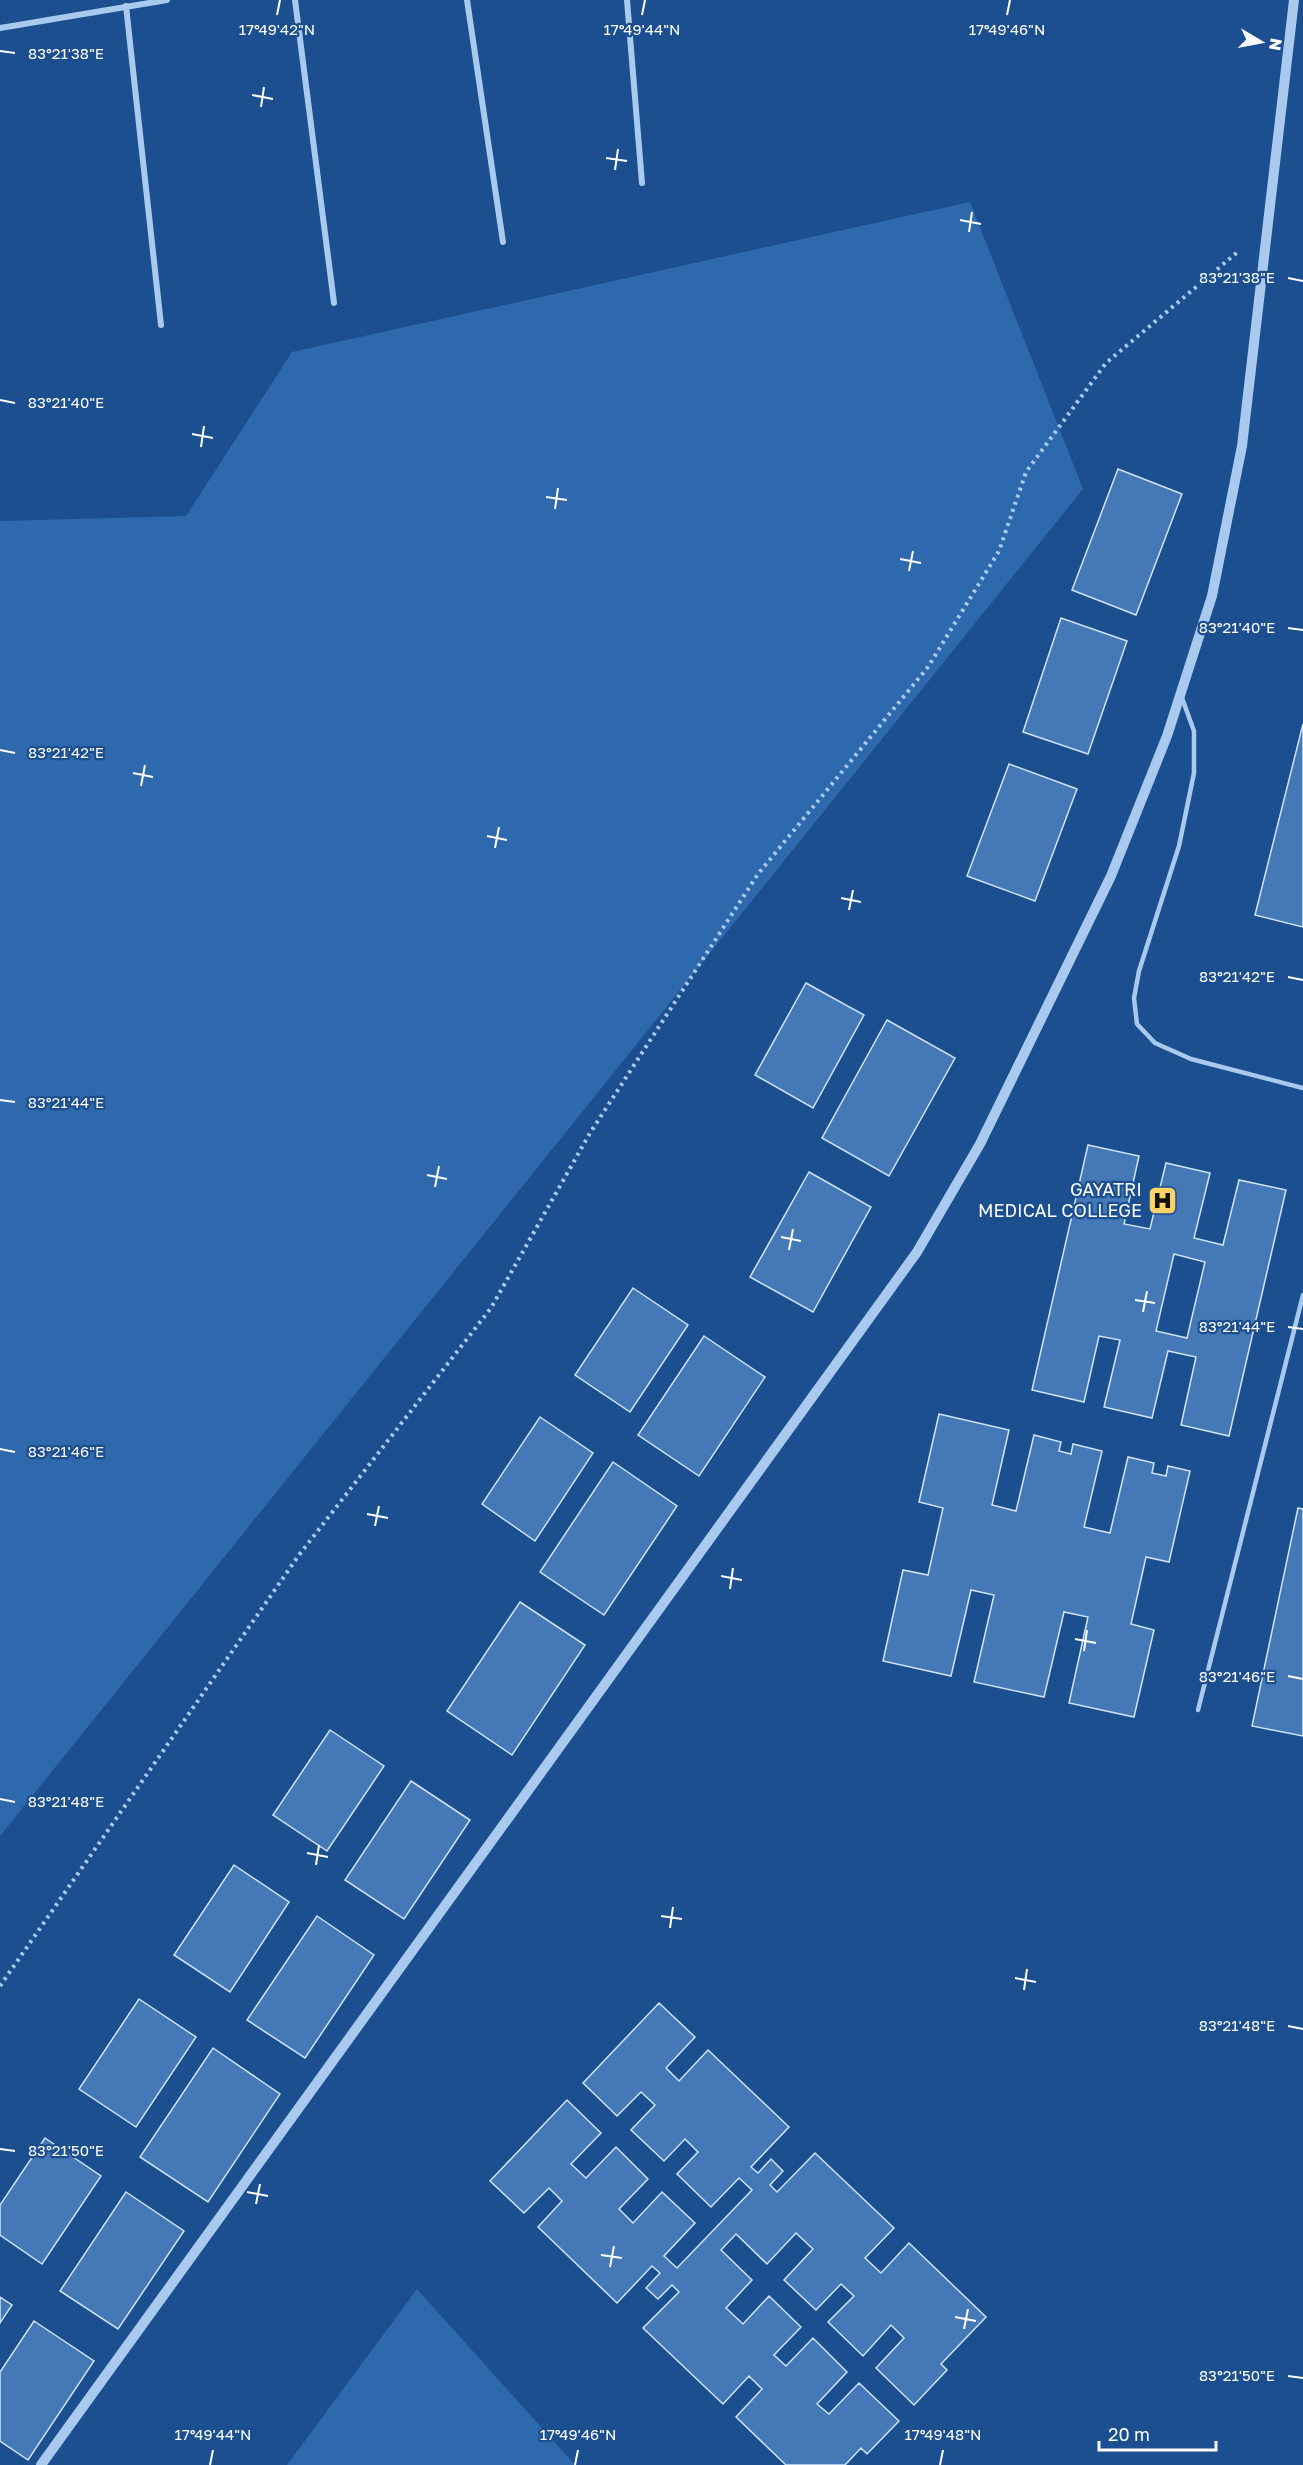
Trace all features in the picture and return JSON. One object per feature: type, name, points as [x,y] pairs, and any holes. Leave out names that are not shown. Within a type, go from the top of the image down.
[{"type":"street","points":[[0,28],[167,0]]},
{"type":"street","points":[[295,0],[334,303]]},
{"type":"street","points":[[467,0],[503,242]]},
{"type":"street","points":[[627,0],[642,183]]},
{"type":"street","points":[[41,2465],[917,1252],[980,1144],[1111,876],[1167,736],[1212,596],[1242,446],[1294,0]]},
{"type":"street","points":[[126,6],[161,325]]},
{"type":"lane","points":[[1180,693],[1194,731],[1194,773],[1179,846],[1139,971],[1134,998],[1137,1024],[1155,1043],[1191,1059],[1303,1088]]},
{"type":"lane","points":[[1198,1710],[1303,1295]]},
{"type":"path","points":[[0,1986],[299,1555],[491,1308],[590,1132],[758,874],[928,667],[999,551],[1026,472],[1106,363],[1268,226]]},
{"type":"shaded area","points":[[970,202],[1083,489],[0,1836],[0,521],[186,516],[292,352]]},
{"type":"shaded area","points":[[417,2289],[575,2465],[287,2465]]},
{"type":"building","points":[[1118,469],[1182,494],[1136,615],[1072,590]]},
{"type":"building","points":[[1061,618],[1127,641],[1088,754],[1023,732]]},
{"type":"building","points":[[1303,724],[1303,927],[1255,915]]},
{"type":"building","points":[[1009,764],[1077,789],[1035,901],[967,876]]},
{"type":"building","points":[[806,983],[864,1015],[813,1108],[755,1075]]},
{"type":"building","points":[[887,1020],[955,1058],[889,1176],[822,1138]]},
{"type":"building","points":[[1088,1145],[1139,1156],[1124,1224],[1150,1229],[1166,1163],[1210,1173],[1194,1238],[1223,1245],[1239,1180],[1286,1190],[1229,1436],[1181,1425],[1196,1357],[1168,1351],[1152,1418],[1104,1407],[1120,1340],[1099,1336],[1084,1402],[1032,1390]],"holes":[[[1174,1254],[1205,1262],[1187,1338],[1156,1331]]]},
{"type":"building","points":[[809,1172],[871,1207],[813,1312],[750,1277]]},
{"type":"building","points":[[633,1288],[688,1325],[630,1412],[575,1375]]},
{"type":"building","points":[[704,1336],[765,1377],[699,1476],[638,1435]]},
{"type":"building","points":[[939,1414],[1009,1430],[992,1505],[1016,1511],[1034,1435],[1061,1442],[1059,1451],[1071,1454],[1073,1444],[1102,1451],[1084,1527],[1110,1533],[1128,1457],[1154,1463],[1152,1473],[1166,1476],[1168,1466],[1190,1471],[1169,1562],[1146,1557],[1131,1624],[1154,1630],[1134,1717],[1069,1703],[1088,1617],[1064,1612],[1044,1697],[974,1682],[994,1595],[971,1590],[951,1676],[883,1661],[903,1570],[928,1575],[943,1508],[919,1502]]},
{"type":"building","points":[[540,1417],[593,1453],[535,1541],[482,1504]]},
{"type":"building","points":[[613,1462],[677,1506],[604,1615],[540,1572]]},
{"type":"building","points":[[1298,1508],[1303,1509],[1303,1736],[1252,1726]]},
{"type":"building","points":[[520,1602],[585,1645],[512,1755],[447,1711]]},
{"type":"building","points":[[330,1730],[384,1766],[327,1851],[273,1815]]},
{"type":"building","points":[[411,1781],[470,1820],[404,1919],[345,1880]]},
{"type":"building","points":[[234,1865],[289,1902],[230,1992],[174,1955]]},
{"type":"building","points":[[317,1916],[374,1955],[305,2058],[247,2020]]},
{"type":"building","points":[[139,1999],[196,2037],[136,2127],[79,2089]]},
{"type":"building","points":[[659,2003],[695,2037],[666,2068],[679,2081],[708,2050],[789,2127],[751,2167],[758,2173],[771,2159],[783,2171],[770,2185],[777,2192],[815,2153],[894,2228],[865,2258],[881,2273],[909,2243],[986,2317],[941,2364],[947,2370],[914,2405],[876,2368],[904,2338],[891,2325],[863,2356],[828,2322],[854,2296],[841,2284],[816,2310],[784,2280],[813,2249],[796,2233],[767,2264],[736,2234],[721,2250],[752,2280],[726,2308],[743,2324],[769,2296],[801,2327],[774,2355],[786,2366],[813,2338],[847,2372],[817,2404],[829,2414],[859,2383],[899,2421],[867,2454],[861,2448],[845,2465],[786,2465],[736,2417],[762,2389],[749,2376],[723,2404],[643,2328],[679,2292],[672,2285],[658,2299],[646,2288],[660,2273],[652,2266],[617,2303],[538,2227],[562,2201],[549,2188],[524,2213],[490,2181],[567,2100],[601,2133],[571,2164],[586,2178],[616,2147],[648,2179],[619,2209],[633,2223],[662,2192],[695,2223],[664,2256],[677,2268],[752,2190],[739,2178],[711,2207],[677,2174],[698,2152],[685,2139],[664,2161],[631,2130],[655,2105],[641,2092],[617,2116],[583,2083]]},
{"type":"building","points":[[213,2048],[280,2094],[208,2202],[140,2157]]},
{"type":"building","points":[[45,2138],[101,2176],[42,2264],[0,2235],[0,2205]]},
{"type":"building","points":[[126,2192],[184,2231],[118,2329],[60,2291]]},
{"type":"building","points":[[0,2297],[12,2305],[0,2323]]},
{"type":"building","points":[[34,2321],[94,2361],[28,2460],[0,2441],[0,2372]]},
{"type":"place","name":"GAYATRI MEDICAL COLLEGE","points":[[1163,1200]]}]
